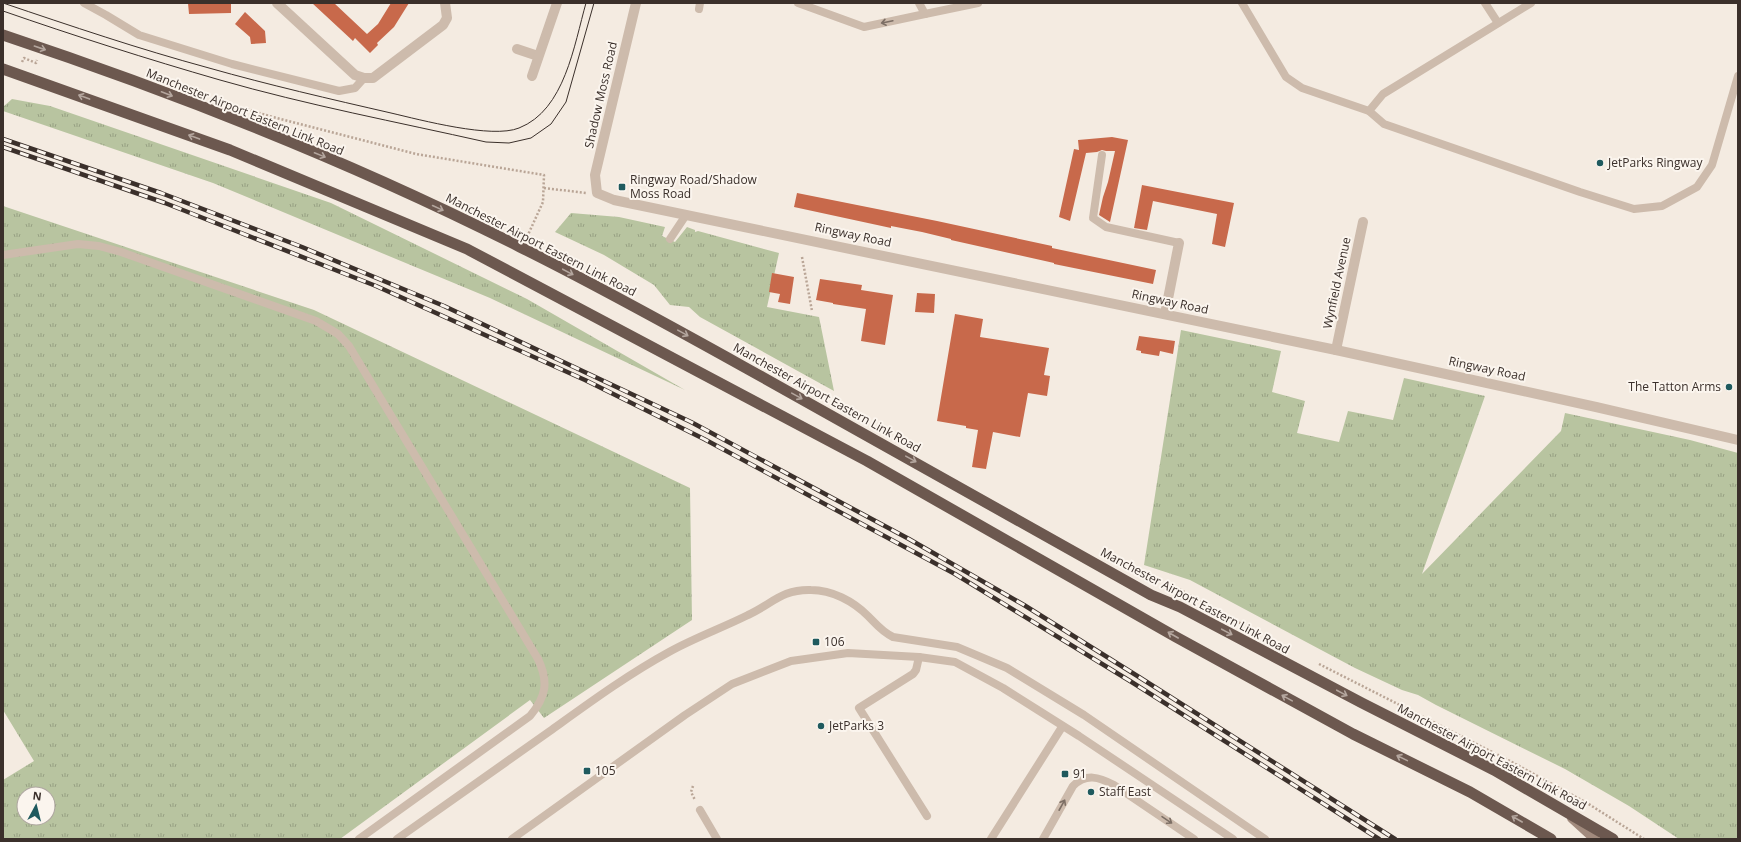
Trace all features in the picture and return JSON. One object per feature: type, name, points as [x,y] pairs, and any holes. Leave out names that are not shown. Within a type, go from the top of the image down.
[{"type":"highway","name":"Manchester Airport Eastern Link Road","points":[[3,35],[90,65],[248,125],[346,166],[522,247],[664,322],[1151,595],[1180,607],[1494,770],[1613,839]]},
{"type":"highway","points":[[3,69],[230,150],[467,249],[867,461],[1176,636],[1353,734],[1470,792],[1551,839]]},
{"type":"main road","points":[[1561,809],[1595,839]]},
{"type":"street","points":[[277,3],[355,75],[364,78],[373,78],[443,24],[447,18],[445,3]]},
{"type":"street","points":[[532,76],[557,3]]},
{"type":"street","name":"Shadow Moss Road","points":[[597,193],[595,175],[636,3]]},
{"type":"street","points":[[517,49],[538,56]]},
{"type":"street","name":"Ringway Road","points":[[597,193],[614,200],[1336,350],[1596,406],[1738,440]]},
{"type":"street","name":"Wynfield Avenue","points":[[1336,350],[1363,222]]},
{"type":"street","points":[[1165,314],[1179,242]]},
{"type":"lane","points":[[84,3],[106,14],[139,35],[232,64],[339,91],[355,88],[364,78]]},
{"type":"lane","points":[[798,3],[864,27],[978,3]]},
{"type":"lane","points":[[919,3],[925,14]]},
{"type":"lane","points":[[1242,3],[1286,77],[1302,88],[1368,111],[1384,124],[1580,192],[1634,209],[1662,206],[1696,187],[1712,165],[1738,76]]},
{"type":"lane","points":[[1485,3],[1498,23]]},
{"type":"lane","points":[[1368,111],[1383,94],[1531,3]]},
{"type":"lane","points":[[1102,155],[1093,218],[1106,226],[1179,242]]},
{"type":"lane","points":[[670,239],[686,215]]},
{"type":"lane","points":[[3,255],[78,244],[99,246],[121,252],[316,321],[338,334],[349,346],[538,659],[544,670],[545,682],[544,692],[540,704],[530,716],[359,839]]},
{"type":"lane","points":[[398,839],[620,682],[663,656],[715,629],[749,615],[781,595],[797,591],[813,590],[834,594],[850,601],[866,614],[885,633],[893,637],[957,647],[1007,668],[1084,715],[1265,839]]},
{"type":"lane","points":[[512,839],[714,694],[732,684],[791,662],[848,652],[919,657],[955,662],[1003,688],[1233,839]]},
{"type":"lane","points":[[919,657],[916,670],[913,674],[859,708],[927,816]]},
{"type":"lane","points":[[991,839],[1062,727]]},
{"type":"lane","points":[[1043,839],[1073,786],[1079,780],[1090,778],[1105,780],[1114,785],[1194,839]]},
{"type":"lane","points":[[700,810],[717,839]]},
{"type":"path","points":[[22,62],[24,58],[36,63],[38,58]]},
{"type":"path","points":[[240,107],[269,116],[416,154],[544,175],[544,188],[597,193]]},
{"type":"path","name":"Manchester Airport Eastern Link Road","points":[[533,240],[526,237],[543,202],[544,188]]},
{"type":"path","points":[[802,257],[812,311]]},
{"type":"path","name":"Manchester Airport Eastern Link Road","points":[[1160,584],[1179,589],[1245,625]]},
{"type":"path","name":"Manchester Airport Eastern Link Road","points":[[1312,661],[1510,761],[1587,803],[1644,839]]},
{"type":"path","points":[[692,786],[691,792],[694,798]]},
{"type":"green space","points":[[12,99],[50,106],[331,203],[527,299],[685,390],[490,298],[213,183],[3,111],[3,107]]},
{"type":"green space","points":[[3,206],[314,310],[690,488],[692,620],[544,718],[530,700],[340,839],[3,839],[3,780],[34,761],[3,710]]},
{"type":"green space","points":[[571,213],[619,217],[665,227],[662,236],[675,242],[687,227],[695,230],[695,232],[698,231],[779,253],[767,307],[819,317],[834,391],[700,317],[689,307],[670,305],[654,285],[604,255],[555,232]]},
{"type":"green space","points":[[1181,330],[1281,351],[1272,392],[1305,401],[1297,433],[1339,442],[1348,411],[1393,420],[1404,378],[1485,396],[1422,574],[1561,431],[1565,413],[1690,440],[1738,453],[1738,839],[1679,839],[1629,806],[1565,769],[1418,695],[1402,690],[1355,668],[1190,580],[1144,565]]},
{"type":"building","points":[[188,3],[231,3],[231,13],[189,14]]},
{"type":"building","points":[[312,3],[334,3],[367,34],[378,24],[391,3],[409,3],[394,27],[377,43],[378,45],[370,53],[355,38],[353,41]]},
{"type":"building","points":[[245,12],[265,31],[266,43],[251,44],[250,37],[235,24]]},
{"type":"building","points":[[1112,137],[1128,140],[1110,222],[1099,215],[1115,151],[1102,150],[1086,153],[1070,221],[1059,217],[1074,149],[1079,150],[1078,140]]},
{"type":"building","points":[[1142,185],[1234,203],[1225,247],[1212,244],[1217,214],[1153,201],[1147,230],[1134,228]]},
{"type":"building","points":[[797,193],[937,221],[1052,246],[1052,248],[1156,270],[1153,284],[1054,264],[922,232],[891,226],[891,228],[794,207]]},
{"type":"building","points":[[772,273],[794,277],[790,304],[778,302],[780,294],[769,292]]},
{"type":"building","points":[[820,279],[862,285],[861,290],[893,295],[885,345],[861,341],[866,309],[816,300]]},
{"type":"building","points":[[917,293],[935,294],[934,313],[915,312]]},
{"type":"building","points":[[955,314],[983,319],[980,337],[1049,348],[1044,375],[1050,376],[1047,396],[1028,393],[1020,437],[993,432],[986,469],[972,467],[978,430],[966,428],[966,426],[937,421]]},
{"type":"building","points":[[1139,336],[1175,341],[1173,354],[1160,351],[1159,356],[1141,353],[1141,351],[1136,350]]},
{"type":"tram line","points":[[3,3],[183,61],[254,80],[438,124],[492,131],[507,131],[519,128],[535,119],[547,107],[557,92],[572,56],[586,3]]},
{"type":"tram line","points":[[3,11],[138,56],[253,89],[486,142],[509,143],[531,138],[551,124],[566,102],[594,3]]},
{"type":"railway","points":[[3,139],[161,193],[302,247],[444,306],[691,422],[909,539],[1024,605],[1395,839]]},
{"type":"railway","points":[[3,147],[165,203],[376,286],[585,380],[704,439],[955,574],[1130,681],[1379,839]]},
{"type":"place","name":"JetParks Ringway","points":[[1600,163]]},
{"type":"place","name":"Ringway Road/Shadow Moss Road","points":[[622,187]]},
{"type":"place","name":"The Tatton Arms","points":[[1729,387]]},
{"type":"place","name":"106","points":[[816,642]]},
{"type":"place","name":"JetParks 3","points":[[821,726]]},
{"type":"place","name":"105","points":[[587,771]]},
{"type":"place","name":"91","points":[[1065,774]]},
{"type":"place","name":"Staff East","points":[[1091,792]]}]
